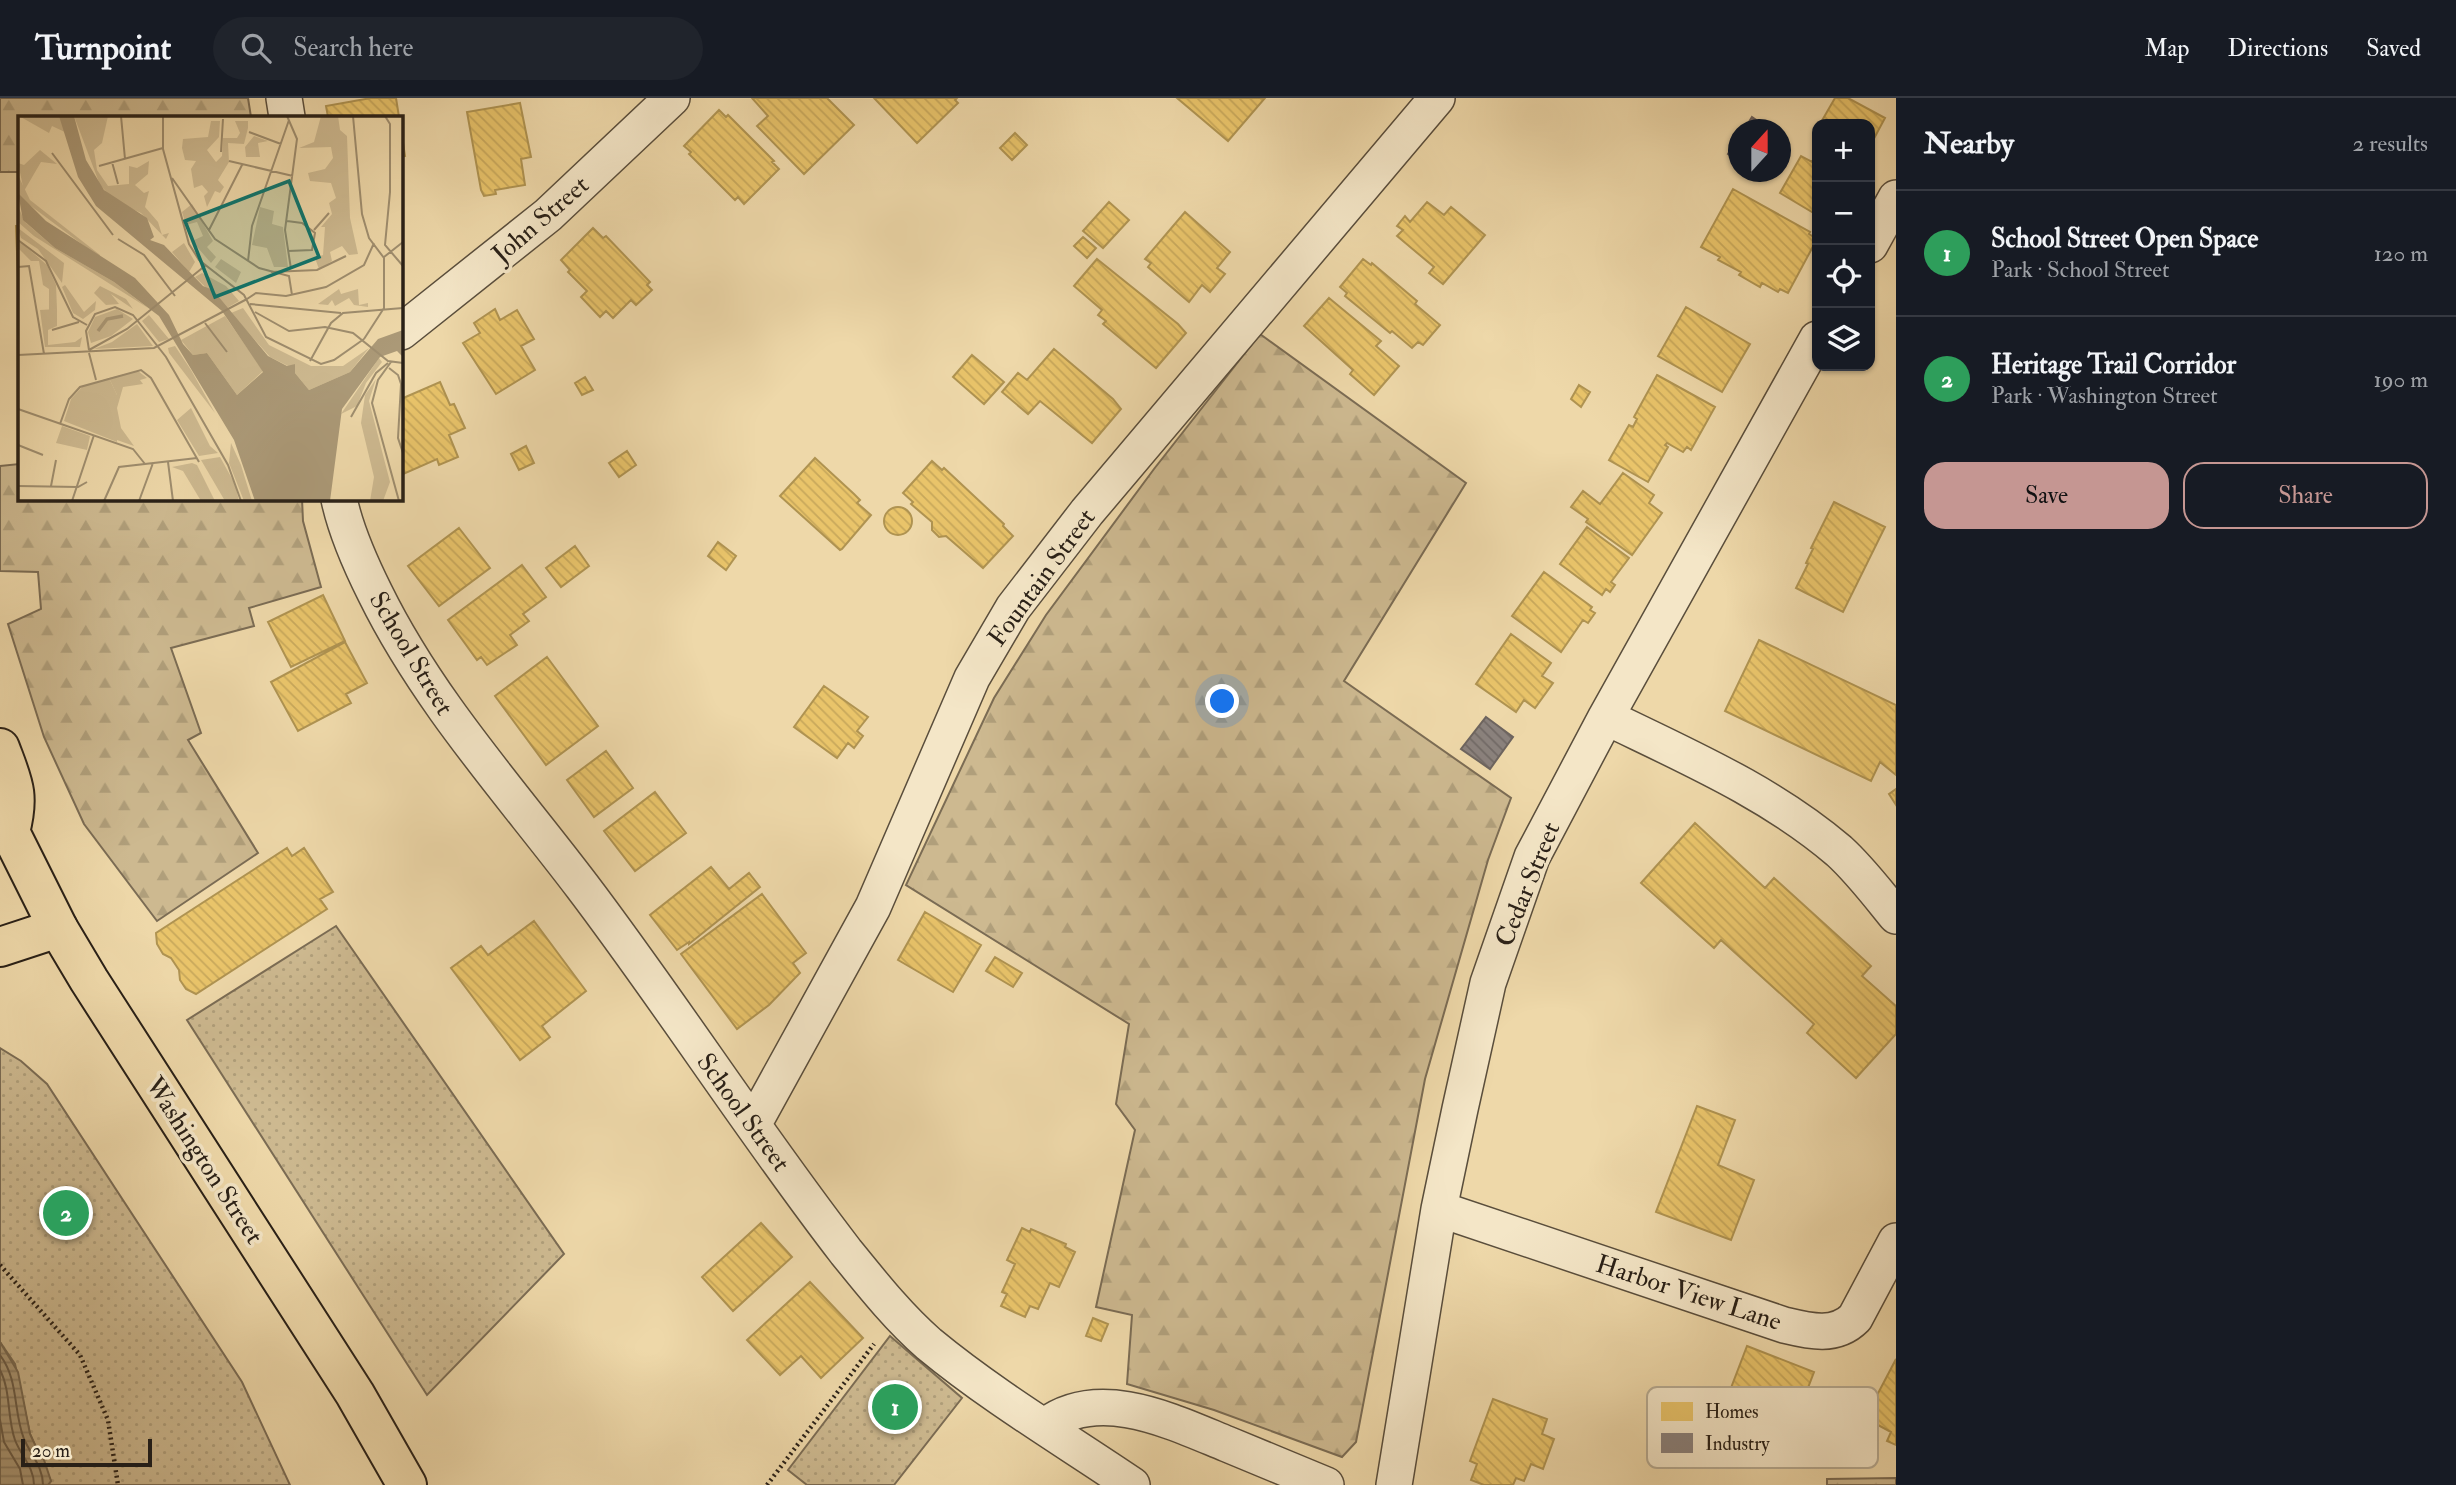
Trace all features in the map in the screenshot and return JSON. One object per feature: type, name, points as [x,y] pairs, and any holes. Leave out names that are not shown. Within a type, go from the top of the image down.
[{"type":"main road","name":"Washington Street","points":[[0,748],[16,796],[16,808],[5,829],[58,928],[111,1016],[360,1402],[407,1485]]},
{"type":"main road","points":[[0,947],[58,928]]},
{"type":"street","points":[[284,98],[287,116]]},
{"type":"street","name":"John Street","points":[[402,331],[548,215],[672,98]]},
{"type":"street","name":"Fountain Street","points":[[753,1125],[873,907],[951,723],[989,646],[1013,608],[1087,512],[1437,98]]},
{"type":"street","points":[[1875,236],[1896,198]]},
{"type":"street","name":"Cedar Street","points":[[1394,1485],[1439,1209],[1488,983],[1532,857],[1606,717],[1812,349]]},
{"type":"street","name":"School Street","points":[[339,500],[349,536],[389,622],[429,685],[466,739],[583,887],[816,1213],[898,1313],[928,1343],[965,1372],[1132,1485]]},
{"type":"street","points":[[1606,717],[1696,760],[1789,813],[1840,852],[1896,916]]},
{"type":"street","name":"Harbor View Lane","points":[[1439,1209],[1810,1331],[1825,1332],[1848,1326],[1855,1318],[1896,1241]]},
{"type":"street","points":[[1045,1426],[1070,1411],[1124,1409],[1164,1419],[1326,1485]]},
{"type":"path","points":[[0,1265],[80,1355],[108,1420],[118,1485]]},
{"type":"path","points":[[767,1485],[898,1313]]},
{"type":"green space","points":[[0,98],[248,98],[251,116],[18,116],[18,172],[0,172]]},
{"type":"green space","points":[[1260,334],[1466,483],[1344,681],[1511,798],[1488,860],[1425,1079],[1356,1442],[1342,1457],[1214,1410],[1127,1384],[1132,1315],[1096,1307],[1135,1130],[1116,1104],[1129,1024],[906,885],[994,698],[1046,615],[1154,469]]},
{"type":"green space","points":[[18,464],[18,500],[302,500],[303,521],[321,587],[249,608],[254,626],[171,648],[201,733],[188,740],[258,853],[157,921],[84,824],[44,737],[8,624],[41,609],[38,572],[0,571],[0,466]]},
{"type":"green space","points":[[336,926],[564,1254],[427,1395],[187,1020]]},
{"type":"green space","points":[[0,1048],[21,1061],[47,1084],[242,1382],[290,1485],[48,1485],[51,1481],[30,1434],[15,1364],[0,1342]]},
{"type":"green space","points":[[890,1336],[962,1398],[894,1485],[807,1485],[788,1470]]},
{"type":"green space","points":[[1896,1478],[1896,1485],[1827,1485],[1827,1479]]},
{"type":"water","points":[[0,1342],[18,1372],[30,1434],[42,1454],[51,1481],[48,1485],[0,1485]]},
{"type":"building: Homes","points":[[371,98],[396,98],[399,116],[328,116],[326,106]]},
{"type":"building: Homes","points":[[752,98],[827,98],[854,125],[804,174],[757,126],[768,116]]},
{"type":"building: Homes","points":[[874,98],[957,98],[955,100],[958,103],[917,143]]},
{"type":"building: Homes","points":[[1177,98],[1265,98],[1228,141]]},
{"type":"building: Homes","points":[[1835,98],[1848,98],[1885,118],[1875,137],[1875,119],[1823,119]]},
{"type":"building: Homes","points":[[520,103],[531,157],[521,159],[525,185],[495,190],[496,194],[484,196],[467,112]]},
{"type":"building: Homes","points":[[719,110],[726,117],[728,115],[779,169],[744,204],[738,197],[735,200],[684,146]]},
{"type":"building: Homes","points":[[1015,133],[1027,145],[1012,160],[1000,148]]},
{"type":"building: Homes","points":[[402,136],[405,156],[402,157]]},
{"type":"building: Homes","points":[[1801,156],[1812,162],[1812,212],[1780,193],[1786,182],[1791,182],[1791,174]]},
{"type":"building: Homes","points":[[1733,189],[1810,232],[1812,236],[1812,248],[1788,293],[1780,289],[1778,292],[1762,283],[1760,287],[1739,275],[1741,272],[1718,260],[1720,257],[1701,247]]},
{"type":"building: Homes","points":[[1109,202],[1129,220],[1103,248],[1083,231]]},
{"type":"building: Homes","points":[[1427,202],[1444,215],[1451,207],[1485,235],[1443,284],[1429,273],[1434,267],[1397,236],[1403,230],[1397,226],[1405,216],[1410,222]]},
{"type":"building: Homes","points":[[1185,212],[1230,252],[1217,268],[1225,274],[1210,292],[1202,285],[1189,302],[1148,267],[1151,263],[1145,259]]},
{"type":"building: Homes","points":[[16,226],[18,226],[18,278]]},
{"type":"building: Homes","points":[[593,228],[603,238],[606,236],[650,282],[647,285],[652,290],[636,305],[631,300],[613,318],[606,311],[600,317],[581,297],[587,291],[568,272],[570,270],[561,260]]},
{"type":"building: Homes","points":[[1083,237],[1096,248],[1087,258],[1074,246]]},
{"type":"building: Homes","points":[[1097,259],[1186,333],[1156,368],[1103,324],[1106,321],[1098,315],[1102,310],[1074,286]]},
{"type":"building: Homes","points":[[1363,259],[1371,265],[1372,263],[1417,301],[1415,304],[1440,325],[1423,345],[1418,342],[1412,348],[1345,296],[1347,293],[1340,287]]},
{"type":"building: Homes","points":[[1329,298],[1381,341],[1376,346],[1399,366],[1374,395],[1350,374],[1353,370],[1304,326]]},
{"type":"building: Homes","points":[[1686,307],[1750,344],[1722,392],[1658,356]]},
{"type":"building: Homes","points":[[495,309],[500,320],[517,310],[534,339],[521,346],[535,370],[496,394],[463,343],[480,333],[474,323]]},
{"type":"building: Homes","points":[[1054,349],[1113,399],[1121,409],[1092,443],[1040,401],[1028,414],[1002,392],[1018,373],[1027,380]]},
{"type":"building: Homes","points":[[972,355],[1004,382],[984,404],[953,377]]},
{"type":"building: Homes","points":[[1657,375],[1715,407],[1691,450],[1687,447],[1683,452],[1667,443],[1665,445],[1668,447],[1648,482],[1609,460],[1629,425],[1633,427],[1637,419],[1634,417]]},
{"type":"building: Homes","points":[[585,377],[593,390],[582,395],[575,383]]},
{"type":"building: Homes","points":[[440,382],[450,405],[454,404],[465,428],[449,435],[458,457],[439,465],[437,459],[402,475],[402,399]]},
{"type":"building: Homes","points":[[1579,385],[1590,392],[1581,407],[1571,399]]},
{"type":"building: Homes","points":[[526,446],[534,463],[519,470],[511,454]]},
{"type":"building: Homes","points":[[627,451],[636,465],[619,477],[609,463]]},
{"type":"building: Homes","points":[[815,458],[860,500],[857,503],[871,515],[840,550],[780,496]]},
{"type":"building: Homes","points":[[932,461],[942,470],[944,468],[1004,524],[1013,536],[983,568],[946,536],[939,537],[932,530],[932,522],[911,504],[913,502],[903,493]]},
{"type":"building: Homes","points":[[1623,473],[1654,495],[1649,503],[1662,513],[1632,555],[1586,522],[1588,519],[1571,507],[1583,491],[1600,504]]},
{"type":"building: Homes","points":[[1834,502],[1885,527],[1843,612],[1796,588],[1808,564],[1806,563],[1813,549],[1811,548]]},
{"type":"building: Homes","points":[[898,507],[908,511],[912,521],[908,531],[898,535],[888,531],[884,521],[888,511]]},
{"type":"building: Homes","points":[[1587,527],[1629,558],[1611,582],[1615,585],[1610,592],[1606,589],[1602,595],[1560,564]]},
{"type":"building: Homes","points":[[459,528],[490,568],[439,606],[408,566]]},
{"type":"building: Homes","points":[[718,542],[736,556],[726,570],[708,556]]},
{"type":"building: Homes","points":[[575,546],[589,566],[561,587],[546,568]]},
{"type":"building: Homes","points":[[522,565],[546,597],[523,614],[529,621],[510,635],[517,645],[487,665],[481,657],[477,660],[448,620]]},
{"type":"building: Homes","points":[[1544,572],[1592,607],[1590,610],[1595,613],[1588,623],[1583,620],[1561,652],[1512,616]]},
{"type":"building: Homes","points":[[323,595],[345,641],[291,667],[268,622]]},
{"type":"building: Homes","points":[[1511,634],[1551,663],[1542,676],[1553,683],[1535,708],[1524,700],[1516,712],[1476,684]]},
{"type":"building: Homes","points":[[1759,640],[1896,705],[1896,775],[1880,762],[1871,781],[1725,711]]},
{"type":"building: Homes","points":[[345,642],[367,683],[346,694],[351,703],[298,731],[271,682]]},
{"type":"building: Homes","points":[[547,657],[598,726],[546,765],[495,696]]},
{"type":"building: Homes","points":[[824,686],[868,717],[857,731],[863,736],[854,748],[848,743],[837,758],[794,727]]},
{"type":"building: Homes","points":[[606,751],[633,788],[594,817],[567,780]]},
{"type":"building: Homes","points":[[1896,789],[1896,805],[1889,794]]},
{"type":"building: Homes","points":[[655,792],[686,833],[635,871],[604,831]]},
{"type":"building: Homes","points":[[1695,823],[1765,888],[1774,878],[1871,966],[1862,976],[1896,1006],[1896,1034],[1856,1078],[1807,1033],[1814,1024],[1721,940],[1714,948],[1641,883]]},
{"type":"building: Homes","points":[[287,848],[292,856],[304,848],[333,892],[320,899],[327,909],[196,994],[186,989],[180,980],[179,970],[157,944],[156,933]]},
{"type":"building: Homes","points":[[711,867],[729,889],[749,873],[760,887],[689,944],[677,950],[650,915]]},
{"type":"building: Homes","points":[[762,894],[806,953],[793,963],[800,973],[769,1005],[737,1029],[681,954]]},
{"type":"building: Homes","points":[[925,912],[981,945],[953,992],[898,960]]},
{"type":"building: Homes","points":[[534,921],[586,991],[542,1026],[550,1037],[520,1060],[451,968],[481,946],[488,955]]},
{"type":"building: Homes","points":[[995,957],[1022,973],[1013,987],[986,971]]},
{"type":"building: Homes","points":[[1697,1106],[1735,1120],[1718,1165],[1754,1180],[1731,1240],[1656,1212]]},
{"type":"building: Homes","points":[[761,1223],[792,1257],[733,1311],[702,1277]]},
{"type":"building: Homes","points":[[1022,1228],[1030,1232],[1031,1229],[1066,1244],[1065,1247],[1075,1252],[1059,1287],[1050,1283],[1038,1309],[1030,1306],[1025,1317],[1001,1306],[1007,1294],[1002,1292],[1015,1264],[1007,1260]]},
{"type":"building: Homes","points":[[810,1282],[863,1338],[821,1378],[801,1356],[780,1375],[747,1340]]},
{"type":"building: Homes","points":[[1093,1318],[1108,1324],[1101,1341],[1086,1336]]},
{"type":"building: Homes","points":[[1747,1346],[1814,1372],[1808,1387],[1731,1387]]},
{"type":"building: Homes","points":[[1896,1359],[1896,1445],[1887,1441],[1891,1432],[1878,1425],[1878,1393]]},
{"type":"building: Homes","points":[[1493,1399],[1547,1419],[1542,1434],[1554,1439],[1543,1469],[1531,1464],[1524,1481],[1516,1478],[1513,1485],[1484,1485],[1471,1480],[1477,1464],[1470,1461]]},
{"type":"building: Industry","points":[[1486,717],[1513,737],[1490,769],[1461,749]]},
{"type":"place","name":"Heritage Trail Corridor","points":[[66,1213]]},
{"type":"place","name":"School Street Open Space","points":[[895,1407]]}]
